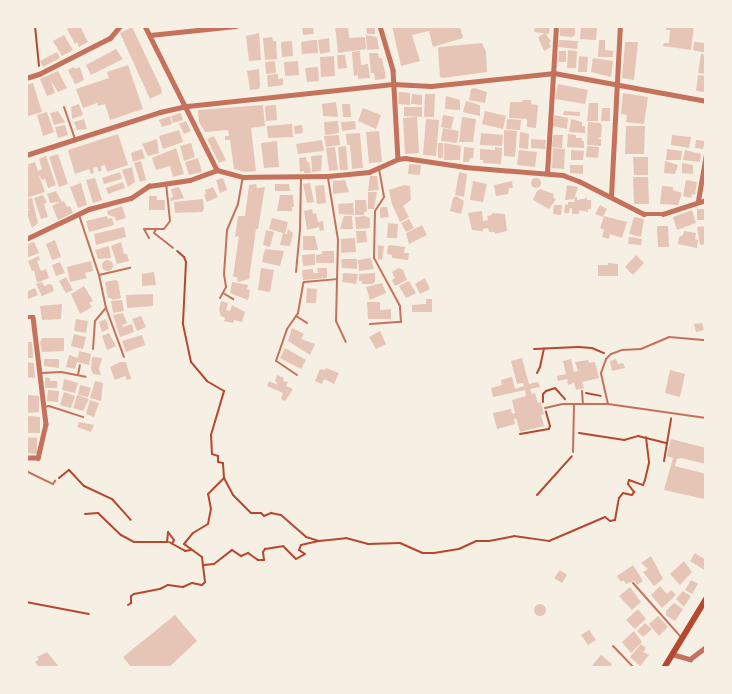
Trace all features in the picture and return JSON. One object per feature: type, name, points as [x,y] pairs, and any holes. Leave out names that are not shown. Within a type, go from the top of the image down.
[{"type":"main road","points":[[664,668],[706,599]]},
{"type":"street","points":[[26,78],[39,74],[110,38],[120,26]]},
{"type":"street","points":[[145,26],[187,106],[217,170]]},
{"type":"street","points":[[150,35],[236,26]]},
{"type":"street","points":[[380,26],[393,70],[398,159]]},
{"type":"street","points":[[547,173],[556,26]]},
{"type":"street","points":[[611,196],[620,26]]},
{"type":"street","points":[[26,155],[160,112],[187,106],[393,84],[431,86],[554,73],[706,101]]},
{"type":"street","points":[[698,201],[706,154]]},
{"type":"street","points":[[26,239],[90,209],[131,198],[149,186],[190,180],[217,170],[243,177],[328,176],[358,174],[398,159],[491,170],[547,173],[579,181],[635,210],[653,215],[673,211],[698,201],[706,200]]},
{"type":"street","points":[[26,317],[33,317],[46,424],[38,458],[26,458]]},
{"type":"street","points":[[672,654],[690,659],[706,647]]},
{"type":"lane","points":[[64,107],[75,139]]},
{"type":"lane","points":[[370,324],[401,322],[400,306],[374,258],[376,211],[384,197],[378,168]]},
{"type":"lane","points":[[328,176],[338,240],[336,321],[346,342]]},
{"type":"lane","points":[[220,298],[226,287],[224,274],[226,230],[238,204],[243,177]]},
{"type":"lane","points":[[296,272],[300,230],[301,177]]},
{"type":"lane","points":[[149,238],[144,228],[164,229],[170,221],[166,184]]},
{"type":"lane","points":[[79,215],[98,275],[106,308],[124,357]]},
{"type":"lane","points":[[156,229],[154,234],[173,248]]},
{"type":"lane","points":[[98,275],[130,268]]},
{"type":"lane","points":[[297,375],[276,361],[287,329],[296,316],[304,282],[337,278]]},
{"type":"lane","points":[[222,293],[234,300]]},
{"type":"lane","points":[[92,349],[95,321],[106,308]]},
{"type":"lane","points":[[296,316],[307,323]]},
{"type":"lane","points":[[608,404],[601,373],[608,357],[622,350],[640,349],[669,337],[706,340]]},
{"type":"lane","points":[[78,375],[80,365]]},
{"type":"lane","points":[[39,373],[61,372],[86,377]]},
{"type":"lane","points":[[582,391],[583,404]]},
{"type":"lane","points":[[574,404],[574,452]]},
{"type":"lane","points":[[545,408],[574,404],[608,404],[706,418]]},
{"type":"lane","points":[[44,407],[49,406],[83,416]]},
{"type":"lane","points":[[26,470],[54,484],[56,481]]},
{"type":"lane","points":[[633,583],[682,638]]},
{"type":"lane","points":[[613,646],[634,668]]},
{"type":"path","points":[[35,26],[39,74]]},
{"type":"path","points":[[173,248],[184,257],[186,262],[183,323],[192,364],[207,381],[224,391],[211,435],[212,454],[218,456],[218,462],[223,463],[224,478],[233,495],[251,513],[262,513],[264,516],[271,513],[281,515],[302,535],[319,542]]},
{"type":"path","points":[[537,373],[544,348]]},
{"type":"path","points":[[534,349],[592,348],[608,357]]},
{"type":"path","points":[[582,391],[606,396]]},
{"type":"path","points":[[664,461],[673,412]]},
{"type":"path","points":[[574,437],[582,432],[624,440],[638,436],[646,437],[667,443]]},
{"type":"path","points":[[204,565],[214,564],[232,550],[241,556],[248,553],[258,560],[264,560],[263,552],[265,549],[283,546],[296,559],[305,554],[299,550],[301,545],[346,538],[368,544],[400,543],[422,553],[459,549],[476,541],[489,542],[514,536],[549,541],[605,517],[610,522],[615,520],[619,498],[622,493],[632,495],[634,492],[628,484],[629,480],[643,485],[645,480],[649,462],[646,437]]},
{"type":"path","points":[[538,496],[572,458],[574,452]]},
{"type":"path","points":[[56,481],[70,470],[84,486],[112,499],[131,520]]},
{"type":"path","points":[[128,605],[131,603],[131,596],[134,594],[160,589],[168,585],[183,587],[192,584],[202,585],[205,582],[202,557],[184,544],[185,541],[208,524],[211,509],[208,494],[224,478]]},
{"type":"path","points":[[85,514],[98,513],[122,536],[131,541],[168,541],[185,551],[191,550]]},
{"type":"path","points":[[168,541],[166,532],[174,540],[172,544]]},
{"type":"path","points":[[26,602],[89,614]]},
{"type":"building","points":[[73,26],[80,26],[88,42],[79,47],[77,42],[75,44],[67,29]]},
{"type":"building","points":[[302,26],[313,26],[314,34],[303,35]]},
{"type":"building","points":[[335,26],[348,26],[349,38],[365,37],[366,49],[338,53]]},
{"type":"building","points":[[366,26],[375,26],[375,34],[367,34]]},
{"type":"building","points":[[392,26],[460,26],[463,38],[433,47],[429,31],[412,35],[420,61],[401,66]]},
{"type":"building","points":[[535,26],[550,26],[549,34],[534,32]]},
{"type":"building","points":[[581,26],[597,28],[596,40],[580,39]]},
{"type":"building","points":[[666,26],[694,26],[691,50],[663,46],[664,43],[669,43],[670,30],[666,30]]},
{"type":"building","points":[[132,27],[161,88],[162,93],[150,99],[120,33]]},
{"type":"building","points":[[560,27],[575,28],[575,35],[572,37],[560,36]]},
{"type":"building","points":[[259,33],[261,60],[249,61],[246,36]]},
{"type":"building","points":[[545,33],[551,41],[549,43],[551,47],[544,51],[538,37]]},
{"type":"building","points":[[64,35],[73,50],[62,56],[53,41]]},
{"type":"building","points":[[366,35],[377,37],[379,49],[367,50]]},
{"type":"building","points":[[272,37],[273,41],[276,41],[277,59],[265,60],[263,38]]},
{"type":"building","points":[[329,38],[330,52],[320,54],[318,40]]},
{"type":"building","points":[[317,40],[318,53],[302,54],[301,42]]},
{"type":"building","points":[[559,40],[578,41],[577,49],[558,47]]},
{"type":"building","points":[[599,40],[605,40],[605,50],[613,51],[613,57],[598,57]]},
{"type":"building","points":[[292,41],[293,56],[282,57],[281,42]]},
{"type":"building","points":[[625,42],[638,42],[634,80],[622,78]]},
{"type":"building","points":[[694,42],[706,43],[706,53],[693,50]]},
{"type":"building","points":[[482,43],[486,52],[487,72],[440,77],[439,47]]},
{"type":"building","points":[[116,49],[123,59],[91,75],[86,65]]},
{"type":"building","points":[[568,50],[577,51],[576,68],[567,68]]},
{"type":"building","points":[[360,51],[361,65],[368,64],[370,78],[358,79],[358,75],[354,76],[352,52]]},
{"type":"building","points":[[559,51],[566,51],[566,62],[558,62]]},
{"type":"building","points":[[57,52],[60,58],[43,67],[40,61]]},
{"type":"building","points":[[369,53],[378,53],[379,58],[382,58],[386,77],[384,79],[375,80],[374,73],[371,73]]},
{"type":"building","points":[[701,54],[706,55],[706,74],[698,73]]},
{"type":"building","points":[[337,55],[345,55],[347,68],[338,69]]},
{"type":"building","points":[[334,56],[335,76],[321,77],[320,57]]},
{"type":"building","points":[[579,56],[588,57],[587,72],[578,72]]},
{"type":"building","points":[[593,58],[613,61],[611,77],[591,72]]},
{"type":"building","points":[[275,61],[276,73],[266,74],[265,62]]},
{"type":"building","points":[[298,61],[299,75],[285,76],[284,62]]},
{"type":"building","points":[[128,65],[143,109],[110,120],[105,104],[98,106],[97,103],[83,108],[76,89],[109,78],[107,72]]},
{"type":"building","points":[[74,67],[75,69],[80,67],[84,80],[75,84],[68,70]]},
{"type":"building","points":[[318,67],[319,81],[307,82],[305,68]]},
{"type":"building","points":[[259,69],[259,89],[250,90],[247,71]]},
{"type":"building","points":[[58,71],[67,88],[58,92],[51,81],[55,93],[47,96],[40,79]]},
{"type":"building","points":[[278,74],[278,79],[283,78],[283,85],[268,87],[267,75]]},
{"type":"building","points":[[698,75],[706,76],[706,92],[696,91]]},
{"type":"building","points":[[33,83],[42,112],[28,116],[26,85]]},
{"type":"building","points":[[558,84],[588,90],[585,104],[555,99]]},
{"type":"building","points":[[474,88],[487,92],[485,103],[469,100],[471,89]]},
{"type":"building","points":[[399,92],[410,93],[410,105],[398,104]]},
{"type":"building","points":[[623,93],[648,97],[644,124],[626,122],[627,115],[621,114]]},
{"type":"building","points":[[412,94],[422,95],[422,105],[411,104]]},
{"type":"building","points":[[425,94],[435,94],[434,117],[424,117]]},
{"type":"building","points":[[446,96],[460,100],[460,110],[445,109]]},
{"type":"building","points":[[523,100],[531,100],[531,104],[538,105],[536,128],[527,127],[527,119],[509,118],[510,102],[522,102]]},
{"type":"building","points":[[466,101],[480,105],[480,116],[463,112]]},
{"type":"building","points":[[336,102],[338,117],[323,116],[322,104]]},
{"type":"building","points":[[589,103],[598,103],[598,121],[587,121]]},
{"type":"building","points":[[79,104],[83,115],[72,119],[71,107]]},
{"type":"building","points":[[342,104],[350,104],[351,117],[343,117]]},
{"type":"building","points":[[263,105],[265,126],[251,128],[256,171],[244,172],[234,169],[230,140],[225,140],[225,136],[229,136],[228,130],[205,132],[199,122],[198,110]]},
{"type":"building","points":[[276,105],[277,120],[266,121],[265,106]]},
{"type":"building","points":[[404,107],[422,107],[422,117],[404,116]]},
{"type":"building","points":[[363,108],[381,115],[376,129],[358,121]]},
{"type":"building","points":[[602,108],[610,108],[610,121],[601,121]]},
{"type":"building","points":[[58,111],[65,122],[54,125],[50,113]]},
{"type":"building","points":[[485,111],[506,116],[503,129],[482,124]]},
{"type":"building","points":[[564,111],[580,112],[580,116],[563,115]]},
{"type":"building","points":[[47,112],[54,132],[43,136],[37,115]]},
{"type":"building","points":[[181,113],[183,120],[173,123],[171,116]]},
{"type":"building","points":[[443,115],[454,117],[451,129],[441,127]]},
{"type":"building","points":[[554,115],[568,118],[567,129],[553,126]]},
{"type":"building","points":[[170,116],[172,124],[162,127],[159,120]]},
{"type":"building","points":[[417,117],[419,153],[405,154],[403,118]]},
{"type":"building","points":[[462,117],[476,119],[473,142],[459,142]]},
{"type":"building","points":[[84,119],[87,129],[77,130],[74,122]]},
{"type":"building","points":[[426,119],[439,120],[436,156],[423,155]]},
{"type":"building","points":[[507,119],[521,120],[520,130],[506,129]]},
{"type":"building","points":[[571,119],[582,122],[582,126],[585,126],[585,133],[569,132]]},
{"type":"building","points":[[186,121],[191,131],[184,134],[179,124]]},
{"type":"building","points":[[338,121],[339,133],[325,135],[324,122]]},
{"type":"building","points":[[355,121],[356,129],[342,131],[341,122]]},
{"type":"building","points":[[588,122],[600,123],[602,126],[601,137],[598,139],[601,139],[601,146],[587,145]]},
{"type":"building","points":[[292,124],[293,137],[268,138],[267,126]]},
{"type":"building","points":[[65,125],[68,135],[58,138],[55,127]]},
{"type":"building","points":[[302,125],[303,133],[295,134],[294,126]]},
{"type":"building","points":[[626,126],[645,126],[644,154],[625,154]]},
{"type":"building","points":[[443,128],[459,131],[457,143],[441,141]]},
{"type":"building","points":[[179,130],[183,142],[163,149],[159,136]]},
{"type":"building","points":[[504,130],[517,131],[515,157],[504,156]]},
{"type":"building","points":[[379,131],[382,162],[369,163],[366,132]]},
{"type":"building","points":[[520,132],[529,134],[528,149],[519,148]]},
{"type":"building","points":[[360,133],[363,168],[352,169],[350,145],[347,145],[346,134]]},
{"type":"building","points":[[481,133],[503,135],[502,146],[480,145]]},
{"type":"building","points":[[118,134],[128,165],[107,172],[105,165],[101,166],[102,170],[99,172],[97,167],[93,168],[94,173],[91,174],[89,169],[75,174],[68,150]]},
{"type":"building","points":[[568,134],[576,135],[576,138],[582,138],[584,148],[567,147]]},
{"type":"building","points":[[339,135],[340,145],[326,147],[324,136]]},
{"type":"building","points":[[553,135],[563,135],[562,148],[552,147]]},
{"type":"building","points":[[672,135],[691,137],[689,148],[671,145]]},
{"type":"building","points":[[214,136],[226,160],[219,163],[207,139]]},
{"type":"building","points":[[157,139],[159,153],[148,156],[142,144]]},
{"type":"building","points":[[531,139],[546,140],[545,149],[531,148]]},
{"type":"building","points":[[322,140],[324,151],[298,154],[296,144]]},
{"type":"building","points":[[696,140],[705,141],[703,149],[695,148]]},
{"type":"building","points":[[277,141],[279,167],[264,168],[261,143]]},
{"type":"building","points":[[191,143],[195,157],[184,161],[180,146]]},
{"type":"building","points":[[438,143],[443,143],[443,158],[438,158]]},
{"type":"building","points":[[444,143],[461,146],[460,160],[444,160]]},
{"type":"building","points":[[346,146],[348,170],[340,170],[338,147]]},
{"type":"building","points":[[587,146],[599,147],[598,158],[586,157]]},
{"type":"building","points":[[335,147],[338,170],[329,171],[326,148]]},
{"type":"building","points":[[464,147],[474,148],[473,158],[470,158],[469,162],[463,162]]},
{"type":"building","points":[[495,147],[502,148],[501,164],[483,163],[483,160],[480,160],[480,149],[495,150]]},
{"type":"building","points":[[176,148],[184,174],[173,177],[170,166],[156,170],[152,158]]},
{"type":"building","points":[[553,148],[565,149],[564,169],[552,168]]},
{"type":"building","points":[[142,149],[145,158],[133,162],[131,153]]},
{"type":"building","points":[[667,149],[682,151],[681,160],[666,160]]},
{"type":"building","points":[[519,150],[537,152],[535,167],[517,165]]},
{"type":"building","points":[[571,150],[584,151],[583,160],[571,160]]},
{"type":"building","points":[[685,150],[701,154],[700,162],[683,160]]},
{"type":"building","points":[[58,154],[68,184],[59,187],[49,157]]},
{"type":"building","points":[[322,155],[321,171],[312,172],[311,156]]},
{"type":"building","points":[[46,156],[56,185],[48,188],[45,179],[42,180],[38,173],[45,192],[26,198],[26,165],[35,162],[38,171],[42,169],[39,159]]},
{"type":"building","points":[[306,157],[311,173],[300,172],[299,158]]},
{"type":"building","points":[[633,157],[648,157],[648,175],[634,175]]},
{"type":"building","points":[[198,158],[202,172],[189,175],[185,162]]},
{"type":"building","points":[[141,161],[146,180],[140,182],[134,163]]},
{"type":"building","points":[[665,161],[678,165],[675,174],[664,173]]},
{"type":"building","points":[[682,163],[693,165],[693,174],[682,173]]},
{"type":"building","points":[[409,164],[421,165],[420,175],[408,174]]},
{"type":"building","points":[[570,165],[583,165],[583,174],[570,173]]},
{"type":"building","points":[[132,167],[135,182],[128,187],[122,170]]},
{"type":"building","points":[[120,172],[122,179],[104,184],[102,178]]},
{"type":"building","points":[[459,172],[467,174],[464,197],[455,195]]},
{"type":"building","points":[[370,176],[377,176],[379,190],[368,191]]},
{"type":"building","points":[[633,177],[648,177],[649,204],[634,204]]},
{"type":"building","points":[[95,178],[102,200],[93,203],[86,180]]},
{"type":"building","points":[[223,178],[227,190],[220,193],[216,180]]},
{"type":"building","points":[[534,178],[538,178],[541,183],[540,187],[534,188],[531,185],[531,181]]},
{"type":"building","points":[[345,180],[349,192],[333,194],[333,181]]},
{"type":"building","points":[[686,180],[697,182],[695,195],[692,194],[691,198],[683,196]]},
{"type":"building","points":[[473,181],[487,184],[483,202],[470,200]]},
{"type":"building","points":[[512,181],[513,188],[509,188],[508,194],[496,196],[494,185]]},
{"type":"building","points":[[123,182],[125,188],[108,194],[106,188]]},
{"type":"building","points":[[81,183],[87,205],[78,208],[70,187]]},
{"type":"building","points":[[310,183],[314,202],[307,203],[303,184]]},
{"type":"building","points":[[256,184],[257,188],[265,187],[258,229],[256,229],[249,279],[238,282],[237,277],[233,277],[239,236],[235,237],[238,216],[245,216],[249,185]]},
{"type":"building","points":[[275,184],[289,184],[290,191],[275,191]]},
{"type":"building","points":[[324,185],[326,203],[317,204],[315,186]]},
{"type":"building","points":[[404,185],[410,186],[411,200],[403,206],[409,217],[400,222],[392,204],[389,190]]},
{"type":"building","points":[[567,185],[578,187],[574,199],[565,200]]},
{"type":"building","points":[[662,186],[673,187],[673,190],[682,193],[678,205],[660,204]]},
{"type":"building","points":[[179,187],[184,198],[171,201],[170,198],[173,197],[171,189]]},
{"type":"building","points":[[213,187],[218,197],[207,202],[204,195],[206,194],[205,190]]},
{"type":"building","points":[[540,189],[554,194],[553,198],[556,199],[549,209],[533,200]]},
{"type":"building","points":[[56,191],[62,202],[64,201],[67,207],[70,206],[73,213],[58,220],[52,206],[60,202],[50,203],[47,194]]},
{"type":"building","points":[[368,192],[377,192],[374,209],[368,209]]},
{"type":"building","points":[[43,195],[47,203],[44,204],[48,217],[41,219],[34,198]]},
{"type":"building","points":[[280,195],[293,195],[294,207],[292,207],[292,211],[277,211]]},
{"type":"building","points":[[149,196],[157,196],[157,200],[165,200],[165,210],[149,210]]},
{"type":"building","points":[[456,196],[464,201],[461,214],[450,211],[453,198]]},
{"type":"building","points":[[575,197],[577,197],[577,200],[587,198],[587,200],[591,200],[591,209],[588,209],[588,212],[579,210],[579,214],[572,214],[572,208],[570,208],[569,213],[564,213],[565,204],[568,205],[568,202],[574,202]]},
{"type":"building","points":[[32,198],[38,223],[32,228],[26,211],[30,209],[26,209],[27,199]]},
{"type":"building","points":[[203,199],[204,209],[202,212],[175,213],[174,202]]},
{"type":"building","points":[[355,200],[366,200],[367,212],[364,212],[364,215],[355,215]]},
{"type":"building","points":[[353,203],[354,215],[339,214],[338,204]]},
{"type":"building","points":[[554,205],[562,205],[561,215],[553,214]]},
{"type":"building","points":[[600,205],[607,209],[603,217],[595,214]]},
{"type":"building","points":[[122,206],[126,218],[116,221],[115,217],[108,215],[107,211]]},
{"type":"building","points":[[387,207],[389,217],[380,218],[380,209]]},
{"type":"building","points":[[312,209],[313,214],[316,213],[318,222],[323,221],[324,230],[320,231],[319,227],[307,230],[304,211]]},
{"type":"building","points":[[697,209],[706,209],[706,220],[697,220]]},
{"type":"building","points":[[692,210],[696,223],[677,230],[673,217]]},
{"type":"building","points":[[482,211],[483,221],[488,220],[487,216],[492,215],[492,213],[505,214],[507,231],[495,234],[495,232],[489,232],[488,228],[483,229],[483,231],[472,230],[468,213]]},
{"type":"building","points":[[107,216],[108,219],[112,218],[114,225],[89,232],[86,221]]},
{"type":"building","points":[[344,216],[352,216],[353,229],[340,229]]},
{"type":"building","points":[[365,216],[370,218],[370,228],[356,229],[355,217]]},
{"type":"building","points":[[604,216],[627,222],[622,238],[610,234],[609,239],[602,237],[604,230],[600,228]]},
{"type":"building","points":[[634,217],[644,219],[641,237],[629,234]]},
{"type":"building","points":[[272,218],[288,222],[285,234],[287,234],[288,229],[293,233],[290,246],[280,245],[283,233],[269,229]]},
{"type":"building","points":[[409,219],[414,228],[406,232],[401,223]]},
{"type":"building","points":[[388,223],[398,224],[397,238],[387,238]]},
{"type":"building","points":[[422,225],[427,235],[409,244],[406,233]]},
{"type":"building","points":[[657,226],[668,226],[669,247],[658,247]]},
{"type":"building","points":[[706,226],[706,244],[700,245],[697,227]]},
{"type":"building","points":[[124,227],[126,237],[96,245],[94,234]]},
{"type":"building","points":[[266,230],[274,232],[270,247],[263,245]]},
{"type":"building","points":[[356,231],[366,231],[367,242],[357,243]]},
{"type":"building","points":[[684,231],[696,233],[695,239],[698,240],[697,248],[678,244],[679,237],[683,235]]},
{"type":"building","points":[[303,236],[315,236],[318,250],[303,250]]},
{"type":"building","points":[[629,237],[642,239],[641,245],[628,244]]},
{"type":"building","points":[[355,238],[356,252],[341,253],[341,239]]},
{"type":"building","points":[[55,240],[61,257],[52,260],[46,244]]},
{"type":"building","points":[[34,242],[39,253],[26,258],[26,245]]},
{"type":"building","points":[[121,242],[124,254],[127,254],[129,261],[117,264],[111,246]]},
{"type":"building","points":[[378,245],[384,246],[382,260],[378,259]]},
{"type":"building","points":[[109,246],[111,258],[98,259],[95,250]]},
{"type":"building","points":[[388,246],[405,247],[404,253],[409,253],[408,260],[392,258],[392,255],[387,254]]},
{"type":"building","points":[[265,249],[284,251],[280,266],[262,262]]},
{"type":"building","points":[[322,251],[334,251],[334,263],[316,263],[316,255],[322,254]]},
{"type":"building","points":[[315,254],[315,265],[303,266],[302,255]]},
{"type":"building","points":[[636,255],[644,263],[633,275],[625,267]]},
{"type":"building","points":[[39,256],[40,260],[37,261],[41,271],[46,269],[49,278],[37,283],[34,270],[32,271],[28,261]]},
{"type":"building","points":[[371,258],[374,269],[359,271],[358,260]]},
{"type":"building","points":[[341,259],[357,259],[357,269],[342,268]]},
{"type":"building","points":[[105,260],[109,260],[112,265],[111,269],[105,270],[102,267],[102,263]]},
{"type":"building","points":[[91,261],[93,271],[85,273],[87,278],[70,282],[67,267]]},
{"type":"building","points":[[60,262],[65,273],[56,276],[52,265]]},
{"type":"building","points":[[608,263],[618,264],[618,276],[598,276],[598,265],[608,265]]},
{"type":"building","points":[[261,268],[274,270],[270,292],[258,290]]},
{"type":"building","points":[[317,268],[327,268],[327,278],[303,280],[302,270],[313,269],[313,273],[318,273]]},
{"type":"building","points":[[399,268],[403,270],[407,280],[395,286],[392,280],[395,278],[392,272]]},
{"type":"building","points":[[154,272],[156,285],[142,286],[142,274]]},
{"type":"building","points":[[343,273],[358,274],[356,284],[342,282]]},
{"type":"building","points":[[375,273],[375,282],[372,284],[362,284],[362,281],[359,281],[359,274]]},
{"type":"building","points":[[66,277],[73,290],[66,293],[59,281]]},
{"type":"building","points":[[425,278],[430,289],[420,294],[415,284]]},
{"type":"building","points":[[118,281],[121,298],[112,300],[108,298],[105,282]]},
{"type":"building","points":[[409,281],[416,293],[406,298],[399,286]]},
{"type":"building","points":[[42,282],[44,286],[52,285],[54,291],[42,296],[36,284]]},
{"type":"building","points":[[232,282],[248,285],[247,289],[250,290],[248,300],[230,293]]},
{"type":"building","points":[[382,283],[386,293],[370,300],[366,287]]},
{"type":"building","points":[[84,286],[93,301],[89,303],[92,307],[80,314],[71,294]]},
{"type":"building","points":[[35,288],[38,295],[26,300],[26,292]]},
{"type":"building","points":[[307,288],[317,289],[316,303],[306,303]]},
{"type":"building","points":[[153,294],[153,306],[127,308],[126,295]]},
{"type":"building","points":[[426,299],[432,299],[432,312],[412,312],[412,305],[426,304]]},
{"type":"building","points":[[122,300],[124,311],[113,313],[111,301]]},
{"type":"building","points":[[221,301],[228,303],[226,310],[230,311],[232,305],[245,312],[242,322],[234,320],[233,323],[224,321],[225,318],[221,316],[219,310]]},
{"type":"building","points":[[367,302],[380,302],[380,310],[391,309],[391,319],[368,319]]},
{"type":"building","points":[[62,304],[61,319],[42,320],[40,306]]},
{"type":"building","points":[[123,313],[127,323],[122,325],[123,327],[132,324],[134,332],[120,337],[113,315]]},
{"type":"building","points":[[141,316],[146,327],[137,331],[132,319]]},
{"type":"building","points":[[76,319],[88,321],[86,333],[74,331]]},
{"type":"building","points":[[106,319],[109,329],[102,332],[99,322]]},
{"type":"building","points":[[702,323],[704,330],[696,332],[694,324]]},
{"type":"building","points":[[292,328],[304,334],[301,339],[315,344],[310,355],[288,341]]},
{"type":"building","points":[[380,331],[386,344],[376,349],[369,337]]},
{"type":"building","points":[[109,333],[116,346],[107,350],[102,336]]},
{"type":"building","points":[[74,334],[86,337],[83,349],[71,346]]},
{"type":"building","points":[[142,335],[145,345],[126,352],[122,341]]},
{"type":"building","points":[[42,338],[64,338],[64,351],[42,352],[40,343]]},
{"type":"building","points":[[26,342],[32,342],[33,358],[26,358]]},
{"type":"building","points":[[285,348],[306,360],[301,369],[280,358]]},
{"type":"building","points":[[79,351],[91,354],[89,365],[77,362],[75,369],[66,367],[69,355],[78,358]]},
{"type":"building","points":[[92,357],[102,358],[99,369],[101,375],[93,374],[91,369]]},
{"type":"building","points":[[522,358],[529,384],[538,382],[540,387],[530,389],[532,394],[535,393],[538,403],[541,402],[544,414],[541,415],[544,426],[520,432],[516,418],[514,419],[515,424],[497,429],[493,413],[511,409],[512,414],[515,413],[512,400],[526,396],[525,390],[493,397],[491,388],[502,385],[501,380],[512,377],[515,389],[524,386],[523,383],[517,384],[511,361]]},
{"type":"building","points":[[44,359],[59,359],[59,368],[44,366]]},
{"type":"building","points":[[571,359],[574,372],[578,371],[575,362],[588,360],[589,363],[595,362],[599,378],[582,382],[584,388],[576,390],[574,383],[568,385],[567,379],[558,381],[557,376],[566,374],[563,361]]},
{"type":"building","points":[[616,359],[618,364],[623,363],[625,368],[612,371],[610,361]]},
{"type":"building","points":[[26,362],[34,363],[35,378],[26,377]]},
{"type":"building","points":[[120,362],[126,362],[131,379],[127,380],[125,376],[115,380],[110,367]]},
{"type":"building","points":[[326,368],[339,373],[334,384],[324,379],[322,384],[315,381],[320,369],[325,370]]},
{"type":"building","points":[[670,370],[685,374],[680,397],[665,393]]},
{"type":"building","points":[[277,375],[284,378],[283,381],[288,382],[286,386],[293,389],[285,401],[281,399],[283,393],[267,386],[269,381],[278,385],[275,381]]},
{"type":"building","points":[[45,377],[50,378],[50,381],[57,381],[57,388],[45,388]]},
{"type":"building","points":[[64,379],[78,383],[75,393],[62,390]]},
{"type":"building","points":[[95,381],[103,383],[101,401],[90,398]]},
{"type":"building","points":[[80,385],[91,388],[88,397],[78,395]]},
{"type":"building","points":[[48,390],[59,391],[58,402],[47,401]]},
{"type":"building","points":[[64,392],[75,396],[71,408],[60,405]]},
{"type":"building","points":[[28,395],[39,396],[39,412],[26,413]]},
{"type":"building","points":[[77,395],[89,399],[83,411],[73,408]]},
{"type":"building","points":[[90,400],[99,403],[94,417],[86,414]]},
{"type":"building","points":[[29,416],[40,417],[40,433],[26,433],[26,418]]},
{"type":"building","points":[[79,422],[94,425],[91,432],[77,427]]},
{"type":"building","points":[[26,437],[37,438],[37,454],[26,453]]},
{"type":"building","points":[[671,439],[706,448],[706,464],[681,458],[677,459],[675,466],[706,474],[704,499],[664,490],[673,458],[667,456]]},
{"type":"building","points":[[695,553],[706,560],[706,571],[690,561]]},
{"type":"building","points":[[651,556],[663,579],[654,586],[643,572],[648,569],[641,563]]},
{"type":"building","points":[[684,561],[692,572],[680,585],[670,574]]},
{"type":"building","points":[[633,565],[643,581],[637,585],[634,581],[626,584],[623,580],[621,582],[617,576]]},
{"type":"building","points":[[560,570],[567,575],[562,583],[554,578]]},
{"type":"building","points":[[691,580],[698,584],[692,594],[685,590]]},
{"type":"building","points":[[660,586],[667,594],[671,590],[676,595],[662,608],[651,595]]},
{"type":"building","points":[[630,587],[641,602],[632,610],[619,596]]},
{"type":"building","points":[[683,591],[691,596],[684,607],[676,599]]},
{"type":"building","points":[[674,603],[683,609],[675,621],[666,615],[666,611]]},
{"type":"building","points":[[542,604],[545,605],[545,615],[538,616],[535,615],[534,608],[535,605]]},
{"type":"building","points":[[638,609],[646,619],[635,629],[626,620]]},
{"type":"building","points":[[175,615],[197,641],[168,668],[132,668],[123,657]]},
{"type":"building","points":[[658,616],[668,627],[659,636],[649,624]]},
{"type":"building","points":[[645,623],[652,629],[643,637],[637,631]]},
{"type":"building","points":[[589,630],[596,640],[588,645],[581,635]]},
{"type":"building","points":[[634,631],[642,642],[631,653],[622,642]]},
{"type":"building","points":[[641,644],[646,648],[643,652],[649,655],[640,666],[630,657]]},
{"type":"building","points":[[47,652],[60,668],[40,668],[35,662],[39,659],[37,657]]},
{"type":"building","points":[[601,655],[612,664],[609,668],[590,668]]}]
